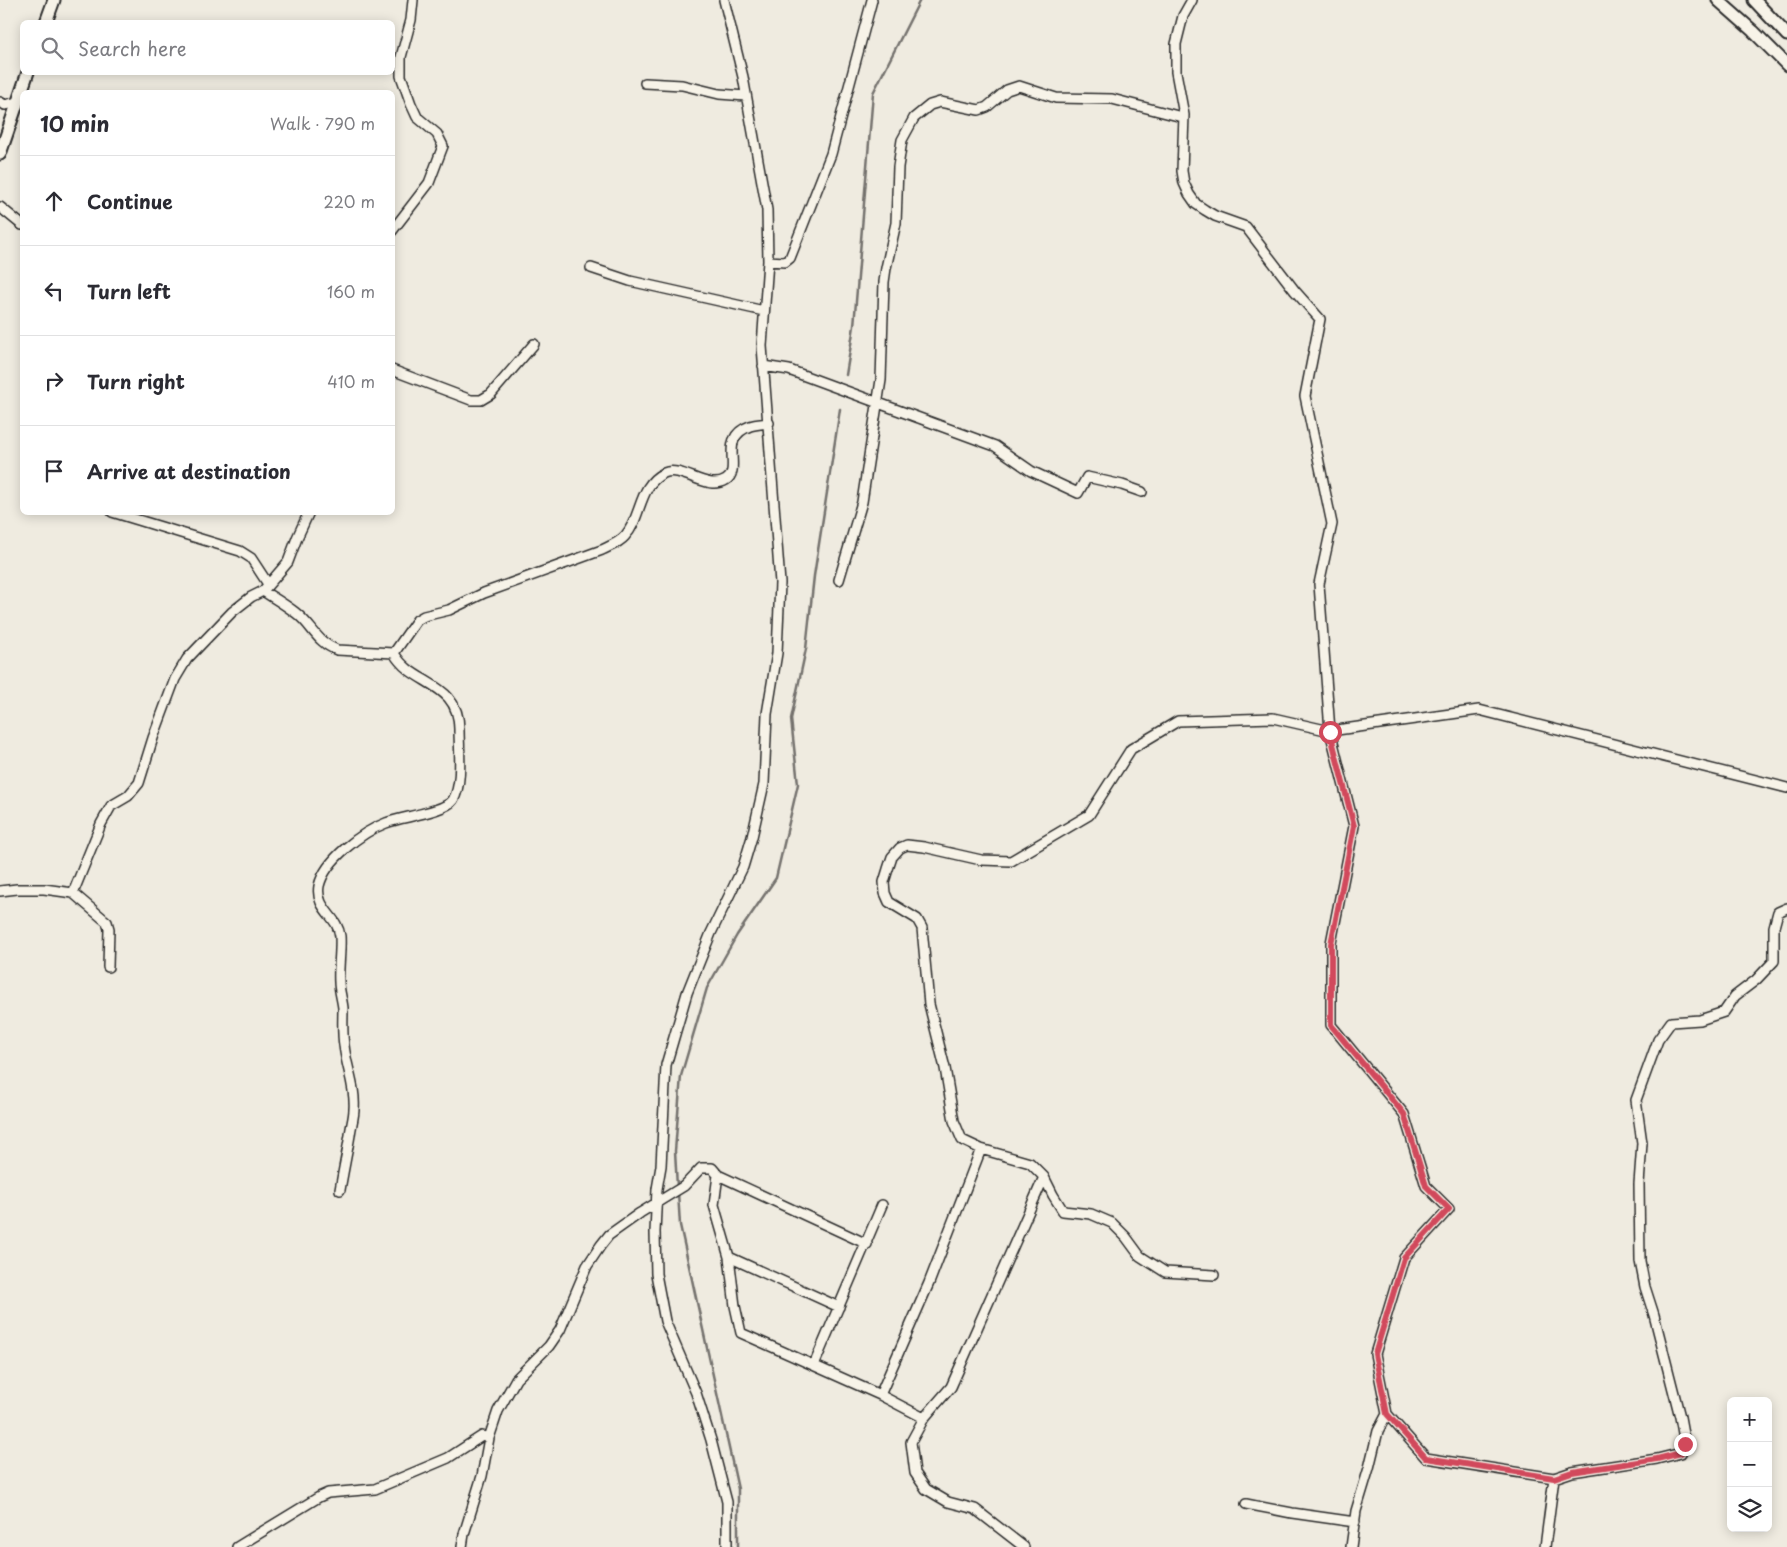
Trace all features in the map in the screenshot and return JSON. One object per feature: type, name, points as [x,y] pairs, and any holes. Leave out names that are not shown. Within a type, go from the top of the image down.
[{"type":"main road","points":[[47,20],[54,0]]},
{"type":"main road","points":[[1718,0],[1787,65]]},
{"type":"main road","points":[[1754,0],[1787,35]]},
{"type":"main road","points":[[22,90],[27,75]]},
{"type":"main road","points":[[0,154],[20,96]]},
{"type":"street","points":[[395,227],[429,183],[442,146],[437,134],[417,117],[401,76],[401,57],[411,20],[413,0]]},
{"type":"street","points":[[724,0],[746,96],[767,210],[768,262],[762,346],[780,583],[777,653],[767,714],[764,784],[752,837],[743,867],[711,934],[688,993],[666,1064],[661,1166],[655,1204],[656,1274],[665,1321],[696,1393],[712,1440],[727,1502],[728,1547]]},
{"type":"street","points":[[768,262],[784,262],[790,258],[831,154],[872,0]]},
{"type":"street","points":[[1192,0],[1183,16],[1176,44],[1176,72],[1184,115],[1182,171],[1189,194],[1196,204],[1215,216],[1246,227],[1295,291],[1320,319],[1305,396],[1332,524],[1319,584],[1330,732],[1354,826],[1331,944],[1331,1025],[1404,1114],[1426,1186],[1449,1209],[1404,1258],[1375,1354],[1387,1414],[1426,1458],[1554,1478],[1572,1472],[1657,1459],[1681,1453],[1685,1444],[1667,1363],[1645,1287],[1640,1261],[1639,1184],[1642,1143],[1636,1100],[1658,1040],[1671,1022],[1700,1020],[1724,1012],[1734,996],[1756,980],[1774,961],[1774,927],[1778,912],[1787,908]]},
{"type":"street","points":[[645,83],[682,85],[719,94],[746,96]]},
{"type":"street","points":[[840,580],[862,502],[876,402],[881,380],[886,268],[896,223],[898,167],[902,140],[914,118],[930,105],[940,102],[979,110],[987,107],[1007,90],[1020,86],[1056,98],[1112,99],[1178,116],[1184,115]]},
{"type":"street","points":[[0,102],[5,105],[18,102]]},
{"type":"street","points":[[0,207],[20,223]]},
{"type":"street","points":[[591,268],[630,281],[764,311]]},
{"type":"street","points":[[395,371],[471,400],[481,400],[491,394],[534,344]]},
{"type":"street","points":[[763,366],[789,370],[996,446],[1031,471],[1078,493],[1087,477],[1142,492]]},
{"type":"street","points":[[394,653],[417,620],[424,616],[449,610],[484,593],[620,542],[632,526],[646,489],[664,472],[674,471],[713,483],[725,481],[732,470],[732,443],[735,436],[750,426],[769,423]]},
{"type":"street","points":[[122,515],[240,551],[251,558],[266,587],[298,614],[321,642],[329,647],[337,650],[394,653]]},
{"type":"street","points":[[73,893],[101,824],[112,806],[128,796],[139,783],[152,738],[175,679],[187,659],[232,612],[266,587],[288,562],[308,515]]},
{"type":"street","points":[[340,1190],[355,1107],[344,1045],[343,1005],[339,982],[339,930],[336,922],[320,903],[318,894],[320,885],[326,870],[331,864],[342,852],[361,837],[386,823],[448,805],[453,800],[459,781],[459,718],[454,706],[438,688],[410,670],[397,659],[394,653]]},
{"type":"street","points":[[1214,1275],[1165,1272],[1140,1256],[1126,1237],[1112,1223],[1091,1214],[1063,1211],[1052,1195],[1044,1176],[1030,1163],[981,1149],[962,1140],[954,1121],[945,1068],[929,1004],[922,928],[917,919],[889,902],[885,893],[884,882],[888,869],[892,858],[900,848],[924,846],[981,860],[1011,861],[1089,815],[1131,749],[1178,721],[1273,718],[1330,732],[1479,710],[1787,788]]},
{"type":"street","points":[[0,891],[44,889],[73,893],[107,922],[109,929],[108,967]]},
{"type":"street","points":[[880,1395],[929,1283],[981,1149]]},
{"type":"street","points":[[462,1547],[464,1534],[482,1476],[489,1438],[498,1411],[516,1380],[549,1346],[560,1330],[587,1266],[609,1235],[684,1186],[701,1168],[712,1168],[718,1175],[867,1244]]},
{"type":"street","points":[[718,1175],[714,1206],[729,1257],[735,1306],[741,1333],[880,1395],[924,1418]]},
{"type":"street","points":[[1024,1547],[975,1509],[948,1502],[926,1489],[915,1473],[911,1442],[924,1418],[951,1387],[1044,1176]]},
{"type":"street","points":[[814,1365],[882,1205]]},
{"type":"street","points":[[729,1257],[839,1307]]},
{"type":"street","points":[[1351,1547],[1356,1511],[1378,1431],[1387,1414]]},
{"type":"street","points":[[237,1547],[328,1493],[375,1489],[448,1458],[482,1436],[489,1438]]},
{"type":"street","points":[[1545,1547],[1554,1478]]},
{"type":"street","points":[[1246,1504],[1355,1522]]},
{"type":"waterway","points":[[846,375],[854,326],[873,93],[920,0]]},
{"type":"waterway","points":[[677,1187],[675,1151],[681,1076],[707,988],[737,935],[776,878],[798,784],[791,719],[806,649],[814,576],[840,409]]},
{"type":"waterway","points":[[678,1192],[680,1225],[738,1489],[738,1547]]},
{"type":"route","points":[[1330,732],[1354,826],[1331,944],[1331,1025],[1404,1114],[1426,1186],[1449,1209],[1404,1258],[1386,1317],[1375,1354],[1387,1414],[1426,1458],[1554,1478],[1572,1472],[1657,1459],[1681,1453],[1685,1444]]}]
